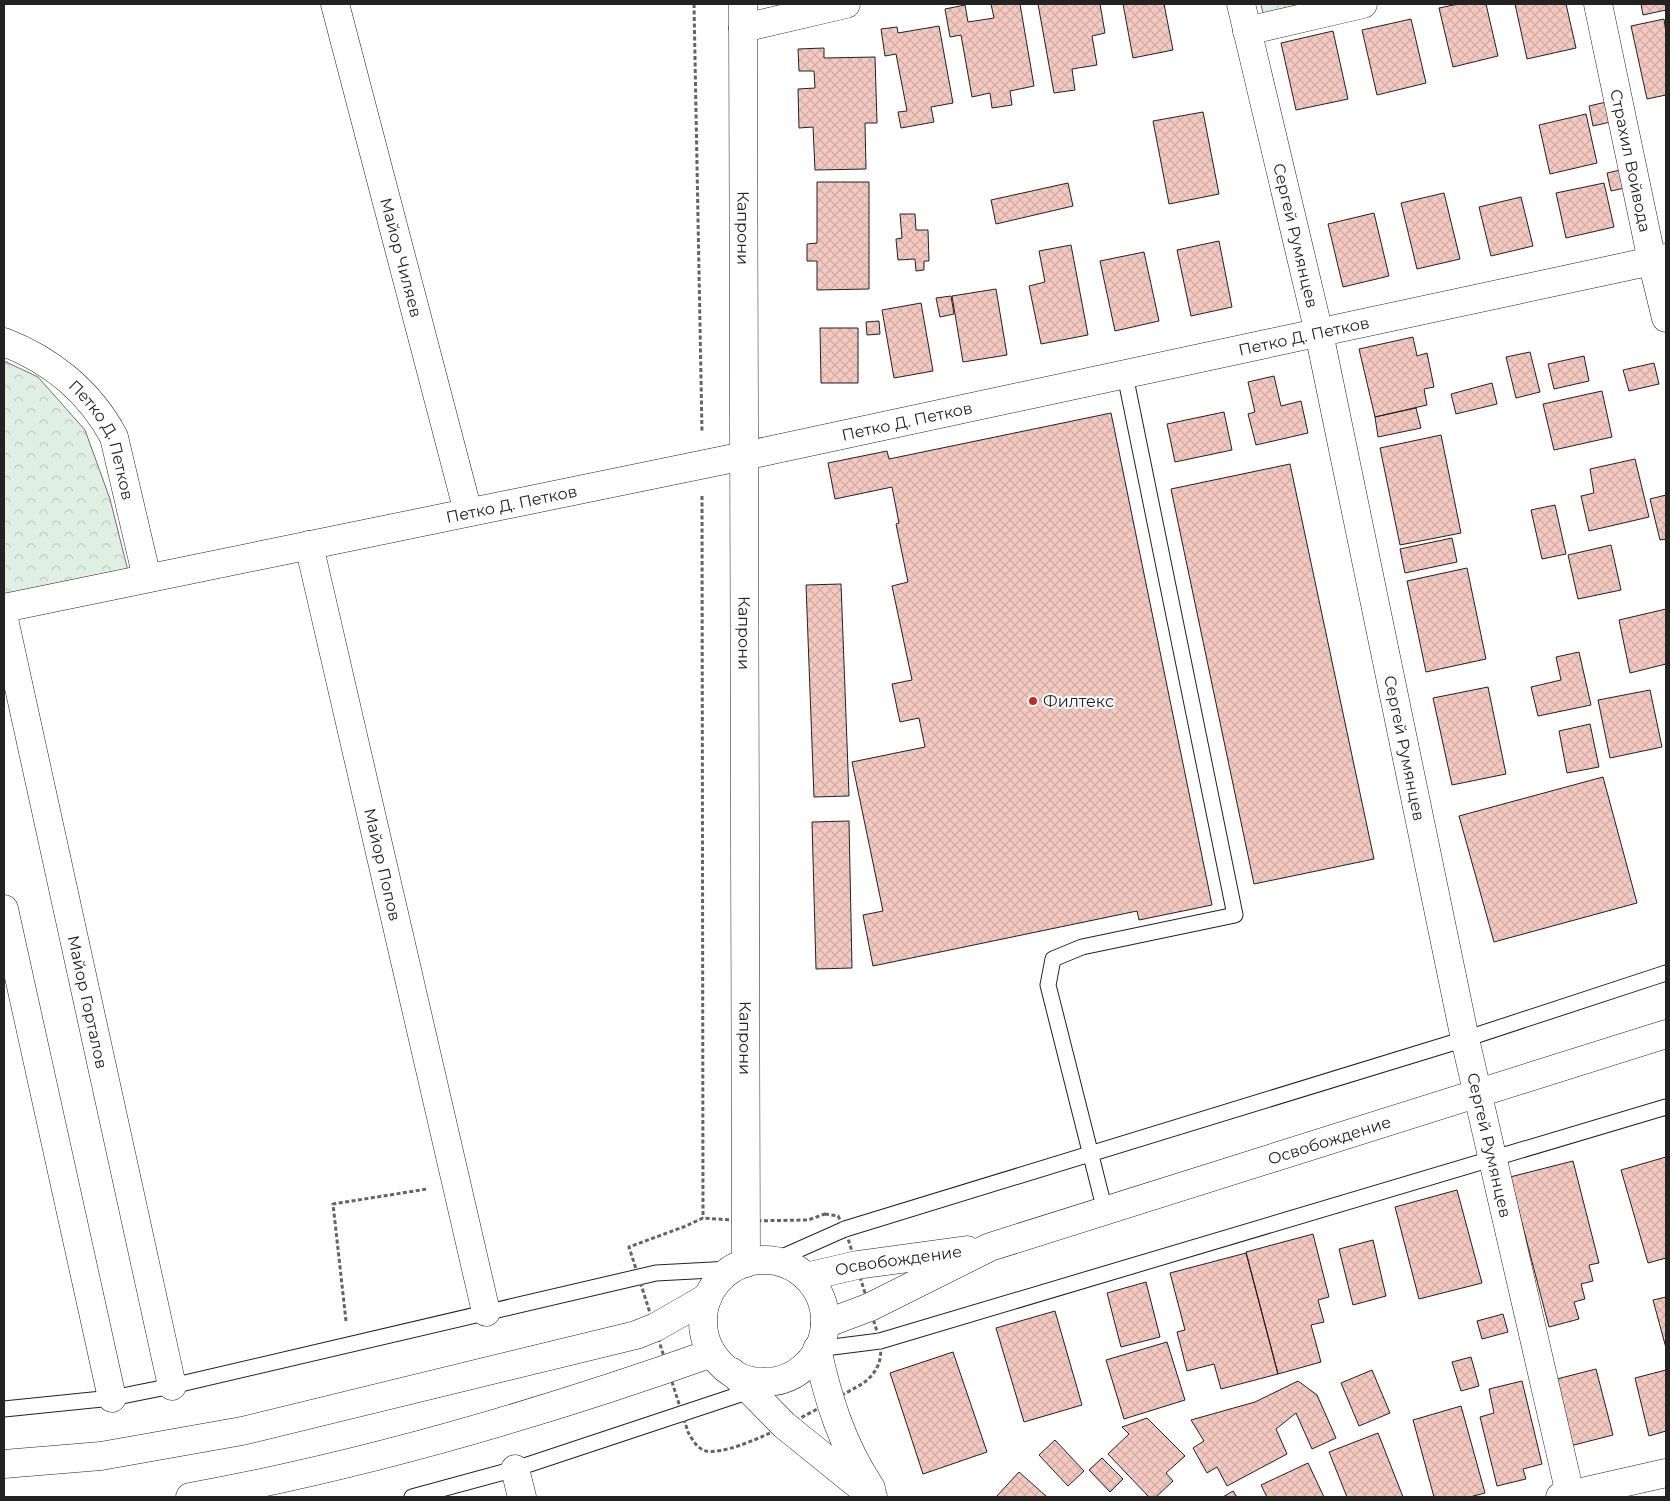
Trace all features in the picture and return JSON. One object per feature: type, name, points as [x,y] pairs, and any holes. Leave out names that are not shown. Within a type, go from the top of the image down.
[{"type":"street","name":"Майор Чиляев","points":[[335,4],[468,512]]},
{"type":"street","points":[[743,16],[846,4]]},
{"type":"street","name":"Сергей Румянцев","points":[[1241,4],[1319,333],[1465,1039],[1565,1496]]},
{"type":"street","points":[[1247,31],[1363,4]]},
{"type":"street","name":"Страхил Войвода","points":[[1598,4],[1659,259],[1666,318]]},
{"type":"street","name":"Капрони","points":[[739,1266],[745,1221],[743,16]]},
{"type":"street","name":"Петко Д. Петков","points":[[4,608],[744,456],[1659,259]]},
{"type":"street","name":"Петко Д. Петков","points":[[4,342],[32,354],[62,374],[91,402],[104,418],[114,437],[147,578]]},
{"type":"street","name":"Майор Попов","points":[[309,545],[486,1312]]},
{"type":"street","name":"Майор Горталов","points":[[4,619],[172,1386]]},
{"type":"street","points":[[4,909],[112,1398]]},
{"type":"street","name":"Освобождение","points":[[821,1337],[870,1307],[990,1247],[1666,1034]]},
{"type":"street","name":"Освобождение","points":[[806,1277],[857,1266],[990,1247]]},
{"type":"street","points":[[873,1497],[784,1425],[751,1381],[712,1353],[704,1326],[708,1297],[717,1282],[739,1266],[773,1261],[791,1266],[806,1277],[818,1294],[822,1304],[821,1337],[830,1401],[845,1442],[861,1474],[877,1497]]},
{"type":"street","points":[[4,1464],[101,1456],[242,1431],[636,1335],[656,1327],[708,1297]]},
{"type":"street","points":[[751,1381],[795,1373],[808,1362],[821,1337]]},
{"type":"street","points":[[190,1497],[260,1484],[369,1458],[456,1434],[712,1353]]},
{"type":"street","points":[[515,1469],[522,1497]]},
{"type":"street","points":[[1565,1496],[1666,1473]]},
{"type":"lane","points":[[1104,1211],[1048,985],[1053,959],[1082,947],[1235,915],[1125,375]]},
{"type":"lane","points":[[773,1261],[846,1229],[1465,1039],[1666,973]]},
{"type":"lane","points":[[821,1337],[880,1341],[1666,1107]]},
{"type":"lane","points":[[4,1409],[112,1398],[172,1386],[637,1277],[656,1273],[739,1266]]},
{"type":"lane","points":[[412,1497],[515,1469],[681,1414],[751,1381]]},
{"type":"path","points":[[694,4],[702,464],[703,1218]]},
{"type":"path","points":[[348,1344],[333,1204],[455,1184]]},
{"type":"path","points":[[825,1214],[838,1216],[846,1229],[880,1341],[882,1354],[873,1376],[830,1401],[784,1425],[733,1447],[706,1451],[694,1443],[681,1414],[656,1327],[628,1247],[703,1218],[745,1221],[808,1220],[825,1214]]},
{"type":"green space","points":[[1261,4],[1326,4],[1264,18]]},
{"type":"green space","points":[[4,361],[38,377],[85,430],[110,499],[128,571],[4,596]]},
{"type":"building","points":[[991,4],[1020,4],[1034,86],[1010,91],[1012,105],[992,108],[990,93],[972,97],[961,35],[950,37],[945,9],[965,5],[968,22],[994,18]]},
{"type":"building","points":[[1038,4],[1100,4],[1105,33],[1092,36],[1097,65],[1072,69],[1075,90],[1054,93]]},
{"type":"building","points":[[1123,4],[1164,4],[1173,50],[1133,58]]},
{"type":"building","points":[[1458,4],[1486,4],[1498,56],[1453,67],[1439,8]]},
{"type":"building","points":[[1515,4],[1566,4],[1576,48],[1527,59]]},
{"type":"building","points":[[1641,4],[1666,4],[1666,10],[1643,15]]},
{"type":"building","points":[[1411,19],[1426,83],[1377,95],[1362,30]]},
{"type":"building","points":[[1664,19],[1666,33],[1666,95],[1647,99],[1631,26]]},
{"type":"building","points":[[939,26],[953,103],[931,107],[934,122],[901,128],[898,112],[907,111],[896,54],[885,56],[881,29],[897,27],[898,33]]},
{"type":"building","points":[[1333,31],[1348,99],[1296,110],[1281,43]]},
{"type":"building","points":[[824,48],[824,58],[875,57],[877,123],[865,123],[866,169],[815,170],[813,127],[799,128],[798,89],[815,88],[814,71],[799,71],[798,49]]},
{"type":"building","points":[[1615,100],[1619,120],[1593,126],[1589,106]]},
{"type":"building","points":[[1203,112],[1219,194],[1169,204],[1153,121]]},
{"type":"building","points":[[1586,114],[1597,163],[1550,174],[1539,125]]},
{"type":"building","points":[[1629,168],[1634,186],[1611,191],[1607,173]]},
{"type":"building","points":[[817,182],[869,182],[869,289],[817,290],[817,261],[807,261],[807,244],[817,243]]},
{"type":"building","points":[[1068,183],[1073,206],[996,224],[991,200]]},
{"type":"building","points":[[1604,183],[1614,227],[1566,238],[1556,193]]},
{"type":"building","points":[[1444,193],[1460,259],[1417,269],[1401,203]]},
{"type":"building","points":[[1521,197],[1533,246],[1491,256],[1479,207]]},
{"type":"building","points":[[1374,213],[1389,276],[1343,287],[1328,224]]},
{"type":"building","points":[[900,214],[915,214],[916,230],[928,230],[929,261],[924,261],[924,270],[916,271],[915,259],[898,260],[896,239],[902,238]]},
{"type":"building","points":[[1219,241],[1232,307],[1191,316],[1177,250]]},
{"type":"building","points":[[1071,245],[1088,335],[1041,344],[1029,286],[1045,282],[1039,251]]},
{"type":"building","points":[[1144,252],[1159,321],[1115,331],[1100,261]]},
{"type":"building","points":[[996,289],[1007,355],[963,362],[952,296]]},
{"type":"building","points":[[951,296],[954,314],[940,317],[936,298]]},
{"type":"building","points":[[921,303],[933,371],[894,378],[882,310]]},
{"type":"building","points":[[879,321],[880,334],[867,335],[866,322]]},
{"type":"building","points":[[820,328],[858,328],[858,383],[821,383]]},
{"type":"building","points":[[1413,337],[1417,356],[1427,353],[1434,387],[1424,389],[1427,405],[1375,417],[1359,349]]},
{"type":"building","points":[[1530,352],[1540,392],[1516,398],[1506,357]]},
{"type":"building","points":[[1584,356],[1589,381],[1554,389],[1548,364]]},
{"type":"building","points":[[1654,363],[1659,384],[1629,391],[1623,370]]},
{"type":"building","points":[[1274,376],[1281,406],[1301,401],[1308,433],[1256,445],[1248,414],[1255,412],[1248,382]]},
{"type":"building","points":[[1492,383],[1497,404],[1456,414],[1451,394]]},
{"type":"building","points":[[1602,391],[1612,437],[1554,450],[1543,404]]},
{"type":"building","points":[[1416,408],[1421,428],[1378,437],[1375,417]]},
{"type":"building","points":[[1224,412],[1232,450],[1175,462],[1167,424]]},
{"type":"building","name":"Филтекс","points":[[1111,413],[1212,905],[1139,920],[1137,911],[873,966],[863,915],[883,911],[852,762],[925,747],[919,718],[900,722],[892,684],[912,680],[892,586],[908,582],[896,524],[899,523],[892,487],[835,499],[828,463],[887,451],[889,459]]},
{"type":"building","points":[[1441,435],[1461,533],[1400,545],[1380,448]]},
{"type":"building","points":[[1635,459],[1649,517],[1589,531],[1581,496],[1594,493],[1590,469]]},
{"type":"building","points":[[1290,464],[1374,859],[1254,884],[1171,489]]},
{"type":"building","points":[[1666,495],[1666,539],[1660,540],[1650,499]]},
{"type":"building","points":[[1555,505],[1566,554],[1542,559],[1531,510]]},
{"type":"building","points":[[1452,538],[1457,562],[1405,573],[1400,549]]},
{"type":"building","points":[[1611,545],[1621,590],[1578,599],[1568,555]]},
{"type":"building","points":[[1467,568],[1486,659],[1426,672],[1407,581]]},
{"type":"building","points":[[841,584],[849,796],[814,797],[806,585]]},
{"type":"building","points":[[1666,609],[1666,664],[1630,673],[1619,620]]},
{"type":"building","points":[[1579,652],[1591,705],[1538,716],[1531,687],[1561,680],[1556,657]]},
{"type":"building","points":[[1488,687],[1506,774],[1452,785],[1433,698]]},
{"type":"building","points":[[1650,690],[1662,747],[1610,758],[1598,700]]},
{"type":"building","points":[[1590,724],[1599,767],[1567,773],[1559,731]]},
{"type":"building","points":[[1603,777],[1637,903],[1494,942],[1459,816]]},
{"type":"building","points":[[849,821],[852,968],[816,969],[812,822]]},
{"type":"building","points":[[1666,1157],[1666,1258],[1648,1263],[1621,1170]]},
{"type":"building","points":[[1573,1161],[1599,1263],[1589,1265],[1593,1281],[1581,1284],[1585,1299],[1574,1302],[1579,1319],[1549,1327],[1510,1177]]},
{"type":"building","points":[[1457,1190],[1482,1283],[1419,1299],[1395,1207]]},
{"type":"building","points":[[1313,1234],[1329,1297],[1318,1300],[1324,1322],[1311,1325],[1321,1362],[1278,1374],[1246,1252]]},
{"type":"building","points":[[1373,1240],[1386,1296],[1353,1305],[1339,1249]]},
{"type":"building","points":[[1246,1253],[1278,1374],[1221,1389],[1214,1364],[1187,1371],[1177,1332],[1185,1330],[1170,1273]]},
{"type":"building","points":[[1146,1282],[1160,1337],[1121,1347],[1107,1293]]},
{"type":"building","points":[[1666,1297],[1666,1348],[1653,1300]]},
{"type":"building","points":[[1055,1311],[1082,1405],[1024,1422],[996,1328]]},
{"type":"building","points":[[1503,1314],[1508,1332],[1482,1339],[1477,1321]]},
{"type":"building","points":[[1167,1342],[1185,1400],[1124,1419],[1106,1360]]},
{"type":"building","points":[[953,1352],[987,1452],[923,1474],[890,1373]]},
{"type":"building","points":[[1471,1357],[1479,1386],[1461,1391],[1452,1362]]},
{"type":"building","points":[[1596,1369],[1613,1435],[1570,1446],[1553,1380]]},
{"type":"building","points":[[1372,1370],[1390,1413],[1359,1426],[1341,1383]]},
{"type":"building","points":[[1666,1370],[1666,1431],[1649,1436],[1635,1378]]},
{"type":"building","points":[[1298,1381],[1317,1395],[1336,1438],[1312,1449],[1296,1413],[1276,1429],[1287,1454],[1227,1486],[1217,1467],[1207,1473],[1193,1448],[1204,1441],[1191,1420],[1255,1402]]},
{"type":"building","points":[[1522,1381],[1542,1464],[1523,1469],[1526,1479],[1497,1486],[1480,1417],[1494,1413],[1489,1389]]},
{"type":"building","points":[[1461,1406],[1485,1493],[1470,1497],[1434,1497],[1413,1420]]},
{"type":"building","points":[[1147,1418],[1185,1456],[1166,1473],[1173,1481],[1156,1497],[1149,1497],[1108,1454],[1129,1434],[1122,1427]]},
{"type":"building","points":[[1378,1433],[1403,1497],[1347,1497],[1329,1452]]},
{"type":"building","points":[[1055,1440],[1084,1471],[1068,1486],[1039,1455]]},
{"type":"building","points":[[1102,1458],[1123,1479],[1110,1492],[1089,1470]]},
{"type":"building","points":[[1308,1463],[1324,1497],[1267,1497],[1261,1485]]},
{"type":"building","points":[[1019,1472],[1047,1497],[996,1497]]},
{"type":"building","points":[[1233,1491],[1237,1497],[1223,1497]]},
{"type":"place","name":"Филтекс","points":[[1033,701]]}]
